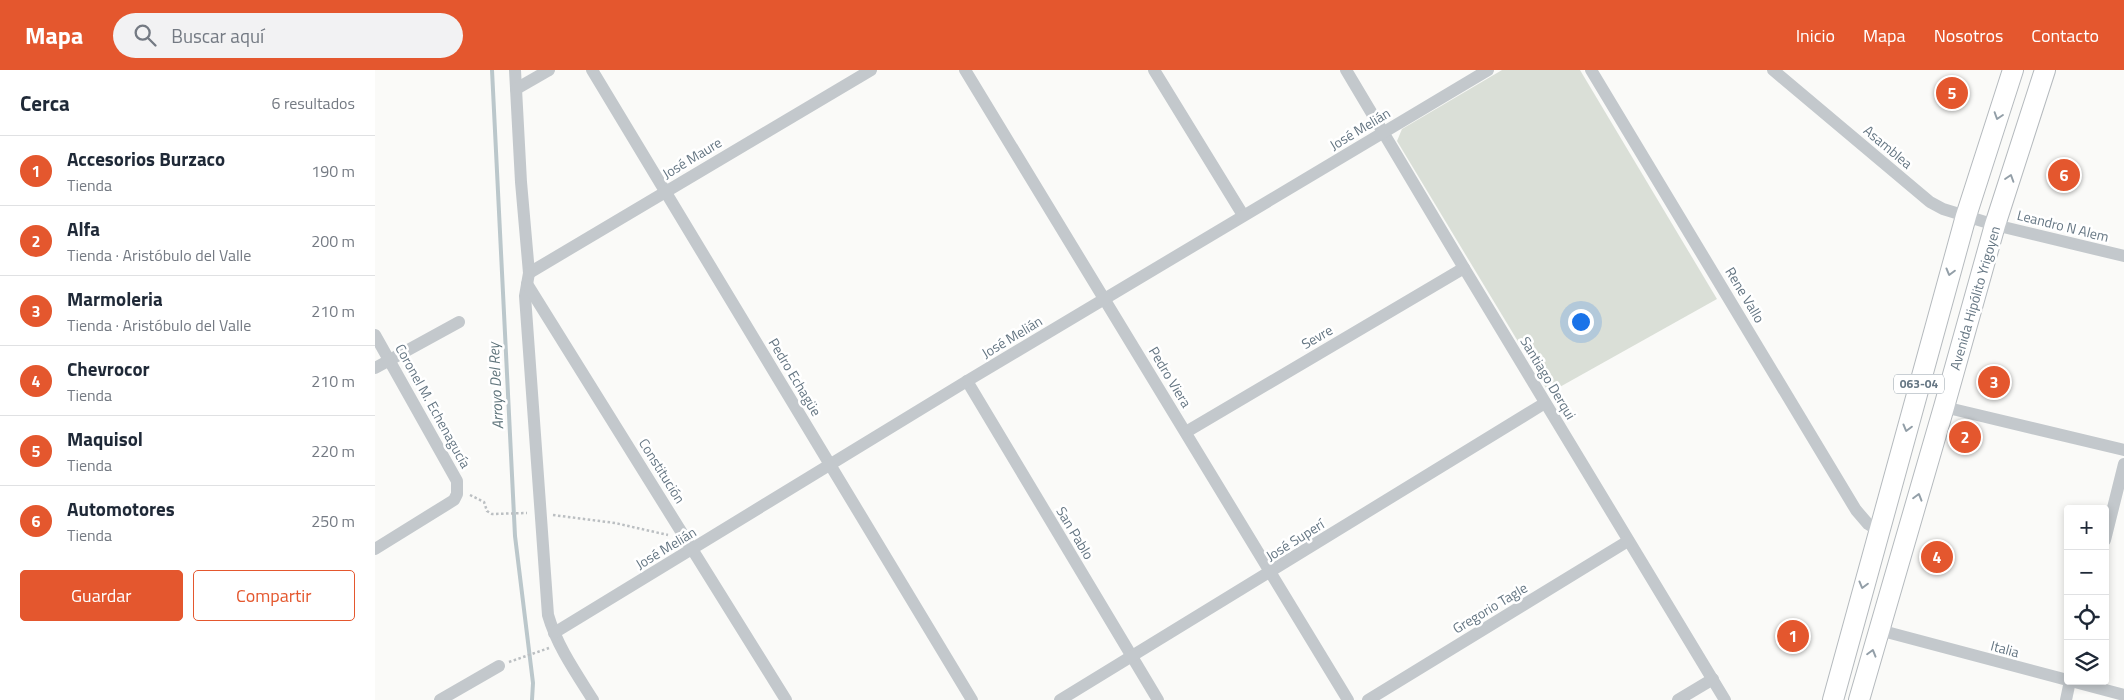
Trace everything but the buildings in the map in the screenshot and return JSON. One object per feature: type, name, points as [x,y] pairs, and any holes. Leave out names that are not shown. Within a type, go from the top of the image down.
[{"type":"main road","name":"063-04","points":[[1833,700],[1966,216],[2013,70]]},
{"type":"main road","name":"Avenida Hipólito Yrigoyen","points":[[1859,700],[1945,407],[1995,225],[2045,70]]},
{"type":"street","points":[[515,70],[528,278],[525,296],[548,615],[561,648],[593,700]]},
{"type":"street","points":[[516,89],[549,70]]},
{"type":"street","name":"Pedro Echagüe","points":[[591,70],[972,700]]},
{"type":"street","name":"José Maure","points":[[528,278],[665,192],[871,70]]},
{"type":"street","name":"Pedro Viera","points":[[965,70],[1348,700]]},
{"type":"street","points":[[1154,70],[1243,215]]},
{"type":"street","name":"Santiago Derqui","points":[[1346,70],[1463,268],[1725,700]]},
{"type":"street","name":"José Melián","points":[[554,634],[690,544],[830,465],[1243,215],[1488,70]]},
{"type":"street","name":"Rene Vallo","points":[[1591,70],[1856,510],[1868,524],[1879,531]]},
{"type":"street","name":"Asamblea","points":[[1773,70],[1930,202],[1995,225]]},
{"type":"street","name":"Leandro N Alem","points":[[1995,225],[2124,256]]},
{"type":"street","name":"Sevre","points":[[1186,432],[1463,268]]},
{"type":"street","name":"Constitución","points":[[528,278],[786,700]]},
{"type":"street","points":[[375,368],[459,322]]},
{"type":"street","name":"Coronel M. Echenagucía","points":[[375,334],[457,481],[457,494]]},
{"type":"street","name":"San Pablo","points":[[967,381],[1158,700]]},
{"type":"street","name":"José Superí","points":[[1060,700],[1545,403]]},
{"type":"street","points":[[1945,407],[2124,450]]},
{"type":"street","points":[[2109,524],[2124,464]]},
{"type":"street","points":[[375,549],[454,500],[457,494]]},
{"type":"street","name":"Gregorio Tagle","points":[[1368,700],[1628,541]]},
{"type":"street","name":"Italia","points":[[1879,630],[2064,680]]},
{"type":"street","points":[[441,700],[499,666]]},
{"type":"street","points":[[1678,700],[1713,679]]},
{"type":"street","points":[[2065,700],[2069,685]]},
{"type":"street","name":"Italia","points":[[2082,685],[2124,695]]},
{"type":"path","points":[[457,494],[472,496],[484,502],[487,511],[492,514],[542,514],[615,523],[690,544]]},
{"type":"path","points":[[521,658],[538,651]]},
{"type":"shaded area","points":[[1502,70],[1580,70],[1717,299],[1549,393],[1397,141],[1402,129]]},
{"type":"waterway","name":"Arroyo Del Rey","points":[[492,70],[515,536],[533,683],[532,700]]},
{"type":"place","name":"Maquisol","points":[[1952,93]]},
{"type":"place","name":"Automotores","points":[[2064,175]]},
{"type":"place","name":"Marmoleria","points":[[1994,382]]},
{"type":"place","name":"Alfa","points":[[1965,437]]},
{"type":"place","name":"Chevrocor","points":[[1937,557]]},
{"type":"place","name":"Accesorios Burzaco","points":[[1793,636]]}]
